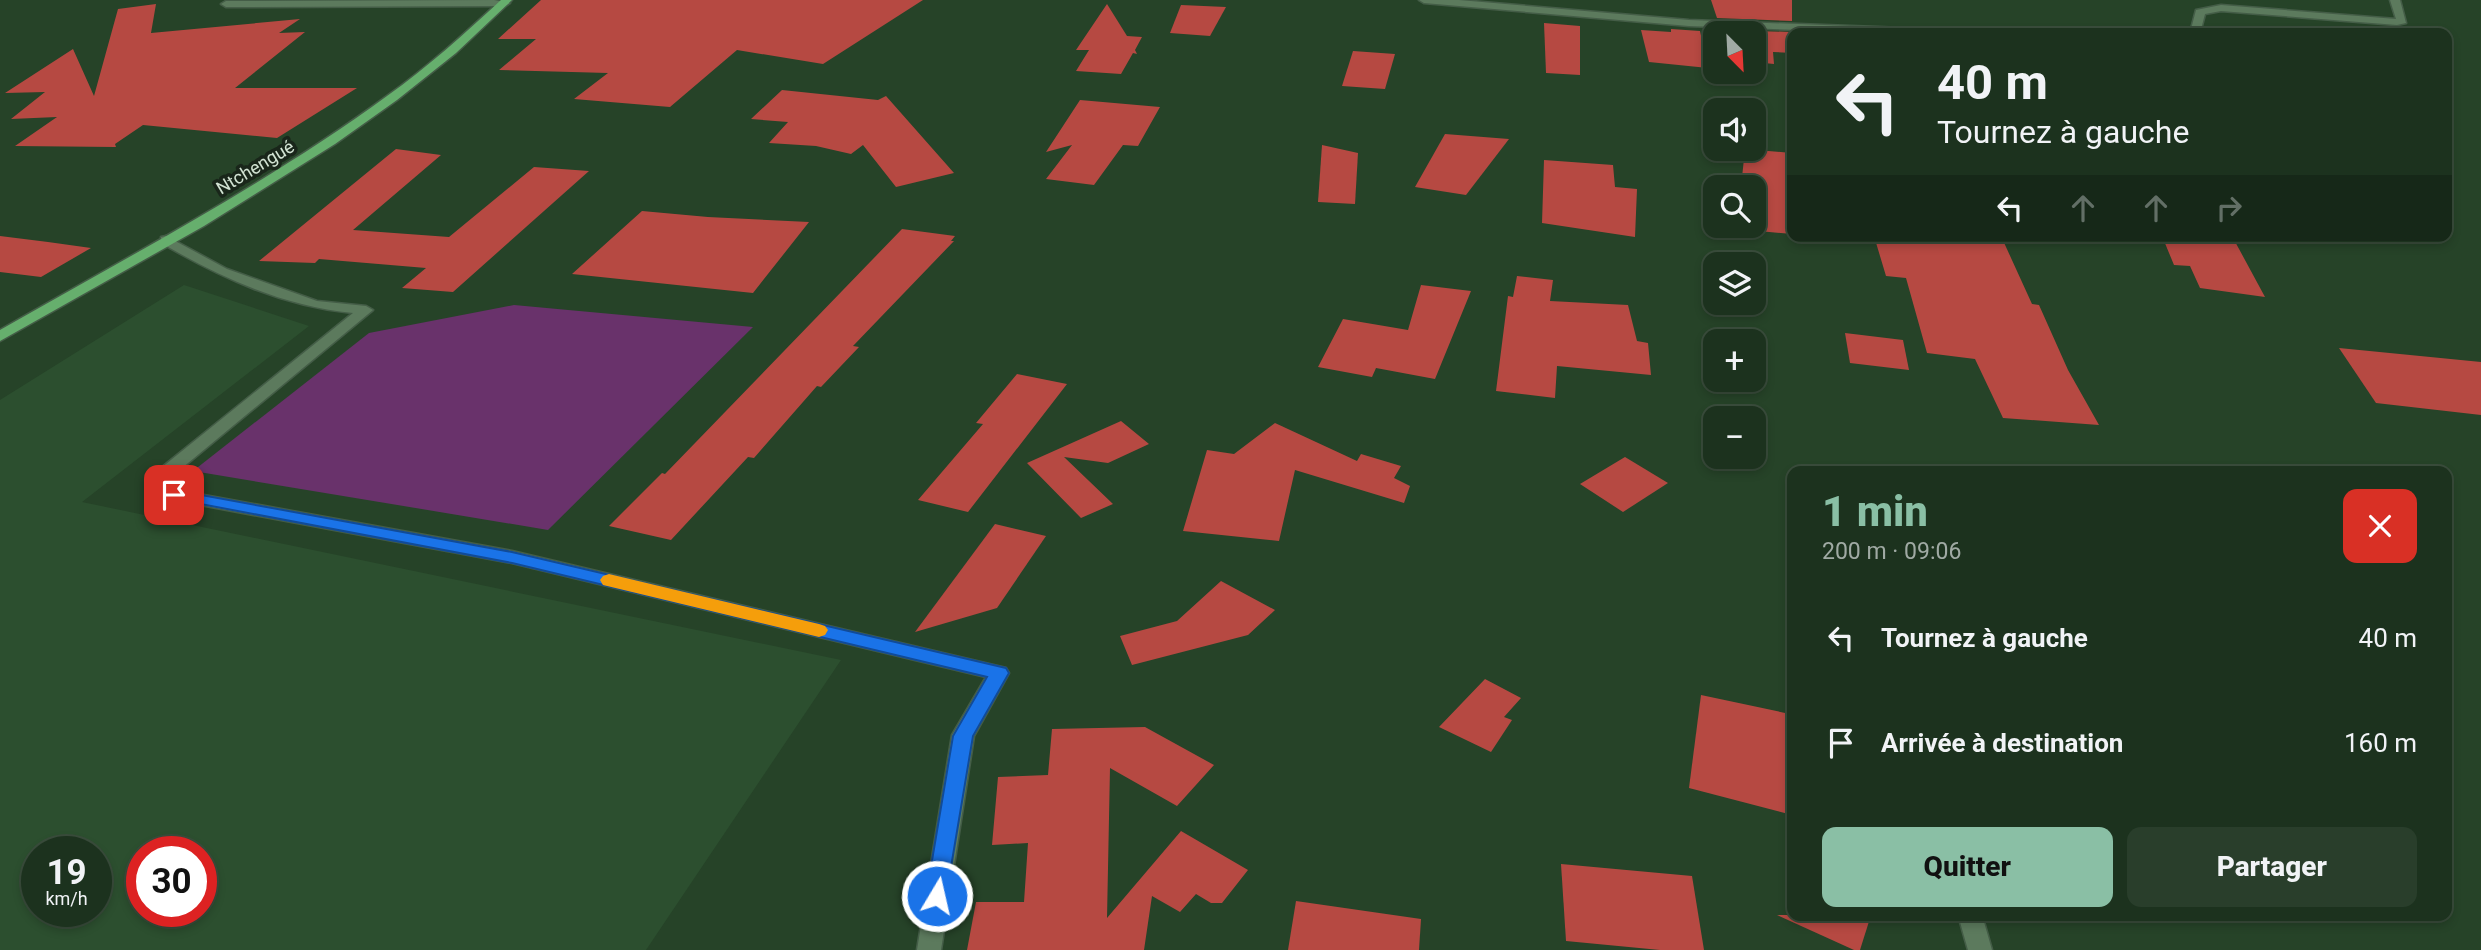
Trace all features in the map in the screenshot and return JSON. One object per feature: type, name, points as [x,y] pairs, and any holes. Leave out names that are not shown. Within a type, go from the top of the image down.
[{"type":"main road","name":"Ntchengué","points":[[0,336],[275,177],[369,115],[433,67],[506,1]]},
{"type":"street","points":[[1424,0],[1689,23],[1823,28]]},
{"type":"street","points":[[2196,28],[2200,12],[2221,8],[2402,21],[2395,0]]},
{"type":"street","points":[[226,4],[506,1]]},
{"type":"street","points":[[166,240],[222,272],[315,305],[366,310],[167,472],[174,495],[512,557],[999,673],[963,736],[929,950]]},
{"type":"street","points":[[1972,921],[1980,950]]},
{"type":"shaded area","points":[[184,285],[309,326],[82,502],[841,660],[646,950],[0,950],[0,400]]},
{"type":"shaded area","points":[[514,305],[753,327],[548,530],[193,471],[369,333]]},
{"type":"building","points":[[541,0],[923,0],[823,64],[737,50],[670,107],[574,99],[608,73],[499,70],[536,39],[498,39]]},
{"type":"building","points":[[1711,0],[1792,0],[1792,21],[1717,18]]},
{"type":"building","points":[[156,4],[151,33],[300,19],[279,33],[305,32],[235,88],[357,88],[277,138],[143,125],[115,144],[116,147],[15,146],[57,117],[11,119],[45,92],[5,93],[73,49],[94,96],[118,9]]},
{"type":"building","points":[[1107,4],[1127,36],[1142,37],[1135,50],[1137,54],[1133,53],[1121,74],[1076,71],[1089,50],[1076,50]]},
{"type":"building","points":[[1181,5],[1226,7],[1210,36],[1170,33]]},
{"type":"building","points":[[1544,23],[1580,26],[1580,75],[1546,73]]},
{"type":"building","points":[[1671,29],[1700,31],[1703,67],[1649,62],[1641,30],[1671,32]]},
{"type":"building","points":[[1766,31],[1787,32],[1787,53],[1773,52],[1774,64],[1766,63]]},
{"type":"building","points":[[1353,51],[1395,54],[1385,89],[1342,86]]},
{"type":"building","points":[[782,90],[878,100],[886,96],[954,173],[896,187],[863,145],[851,154],[816,146],[769,143],[788,122],[751,119]]},
{"type":"building","points":[[1080,100],[1160,107],[1138,146],[1123,145],[1094,185],[1046,179],[1072,145],[1046,152]]},
{"type":"building","points":[[1445,134],[1509,139],[1466,195],[1415,187]]},
{"type":"building","points":[[1322,145],[1358,153],[1355,204],[1318,202]]},
{"type":"building","points":[[396,149],[441,155],[353,230],[449,237],[534,167],[589,171],[453,292],[402,288],[426,268],[319,259],[315,263],[259,261]]},
{"type":"building","points":[[1766,151],[1787,153],[1787,234],[1766,232],[1766,175],[1742,175],[1744,161],[1766,161]]},
{"type":"building","points":[[1544,160],[1613,165],[1615,187],[1637,189],[1635,237],[1542,223]]},
{"type":"building","points":[[642,211],[809,222],[753,293],[572,274]]},
{"type":"building","points":[[902,229],[955,236],[951,241],[954,241],[853,346],[859,347],[821,387],[817,386],[754,458],[748,457],[671,540],[609,526],[662,473],[665,474]]},
{"type":"building","points":[[0,236],[91,248],[41,277],[0,272]]},
{"type":"building","points":[[1876,242],[2004,242],[2032,304],[2039,305],[2068,370],[2099,425],[2003,418],[1975,359],[1927,353],[1906,278],[1886,276]]},
{"type":"building","points":[[2164,242],[2235,242],[2265,297],[2200,288],[2190,266],[2174,265]]},
{"type":"building","points":[[1517,276],[1553,280],[1550,301],[1628,305],[1637,341],[1648,343],[1651,375],[1557,366],[1555,398],[1496,391],[1508,296],[1513,297]]},
{"type":"building","points":[[1421,285],[1471,291],[1435,379],[1376,368],[1372,377],[1318,367],[1343,319],[1408,330]]},
{"type":"building","points":[[1845,333],[1903,340],[1909,370],[1850,363]]},
{"type":"building","points":[[2339,348],[2481,362],[2481,415],[2376,403]]},
{"type":"building","points":[[1017,374],[1067,384],[968,512],[918,500],[983,424],[976,423]]},
{"type":"building","points":[[1121,421],[1149,444],[1108,463],[1064,457],[1113,504],[1081,518],[1027,463]]},
{"type":"building","points":[[1275,423],[1357,461],[1361,454],[1401,466],[1394,478],[1410,486],[1404,503],[1295,470],[1279,541],[1183,531],[1207,450],[1234,454]]},
{"type":"building","points":[[1625,457],[1668,483],[1623,512],[1580,484]]},
{"type":"building","points":[[995,524],[1046,536],[997,608],[915,632]]},
{"type":"building","points":[[1221,581],[1275,610],[1248,635],[1132,665],[1120,636],[1177,621]]},
{"type":"building","points":[[1485,679],[1521,698],[1504,717],[1512,720],[1491,752],[1439,727]]},
{"type":"building","points":[[1701,695],[1787,713],[1787,814],[1689,788]]},
{"type":"building","points":[[1145,727],[1214,765],[1177,806],[1110,768],[1107,918],[1181,831],[1248,870],[1222,903],[1211,903],[1196,894],[1180,912],[1152,896],[1144,950],[967,950],[976,902],[1024,902],[1028,843],[992,845],[998,777],[1048,775],[1052,729]]},
{"type":"building","points":[[1561,864],[1692,876],[1704,950],[1660,950],[1566,941]]},
{"type":"building","points":[[1296,901],[1421,919],[1419,950],[1288,950]]},
{"type":"building","points":[[1790,921],[1869,921],[1860,950],[1854,950]]},
{"type":"slow traffic","points":[[609,580],[819,630]]},
{"type":"route","points":[[174,495],[512,557],[999,673],[963,736],[937,896]]}]
